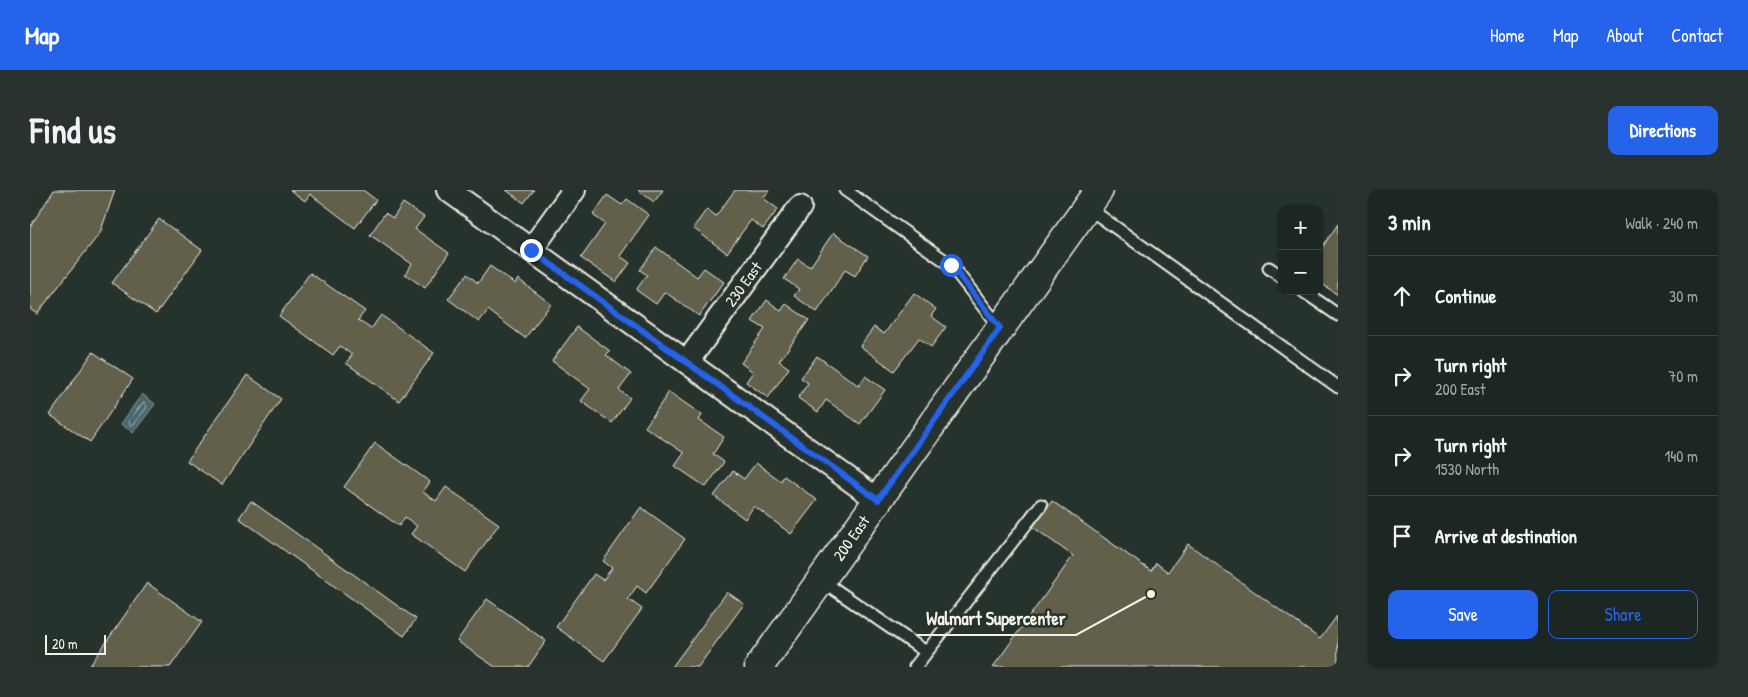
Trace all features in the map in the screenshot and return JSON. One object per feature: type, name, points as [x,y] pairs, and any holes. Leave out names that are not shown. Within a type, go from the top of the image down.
[{"type":"main road","name":"200 East","points":[[759,667],[1093,198]]},
{"type":"street","points":[[448,190],[878,500]]},
{"type":"street","points":[[531,250],[574,190]]},
{"type":"street","name":"230 East","points":[[687,362],[800,207]]},
{"type":"lane","points":[[846,190],[951,265],[1000,328]]},
{"type":"lane","points":[[1093,198],[1338,388]]},
{"type":"lane","points":[[1269,268],[1278,274]]},
{"type":"lane","points":[[1310,295],[1338,315]]},
{"type":"lane","points":[[916,667],[1041,505]]},
{"type":"lane","points":[[821,580],[926,652]]},
{"type":"water","points":[[142,394],[155,404],[133,433],[121,424]]},
{"type":"building","points":[[54,190],[115,190],[100,233],[37,314],[30,309],[30,227]]},
{"type":"building","points":[[290,190],[363,190],[376,200],[355,228],[310,194],[305,201]]},
{"type":"building","points":[[506,190],[534,190],[524,203]]},
{"type":"building","points":[[638,190],[663,190],[654,202]]},
{"type":"building","points":[[735,190],[767,190],[769,191],[763,198],[778,209],[763,229],[751,220],[727,253],[693,228],[707,209],[716,216]]},
{"type":"building","points":[[607,195],[622,205],[627,199],[649,215],[620,256],[630,263],[616,282],[581,258],[605,224],[593,215]]},
{"type":"building","points":[[403,203],[424,217],[415,229],[449,253],[425,288],[405,274],[412,264],[370,235],[385,213],[393,218]]},
{"type":"building","points":[[159,219],[202,250],[156,314],[112,283]]},
{"type":"building","points":[[1338,224],[1338,295],[1323,285],[1323,246]]},
{"type":"building","points":[[833,233],[868,256],[855,276],[845,270],[817,312],[794,296],[799,289],[784,279],[798,259],[810,267]]},
{"type":"building","points":[[656,247],[697,277],[704,268],[724,282],[699,316],[665,292],[656,304],[636,290],[647,275],[640,270]]},
{"type":"building","points":[[490,266],[515,284],[518,279],[551,304],[525,338],[488,310],[479,322],[448,299],[467,274],[478,283]]},
{"type":"building","points":[[310,273],[365,311],[358,320],[371,329],[381,315],[434,353],[399,401],[346,363],[352,355],[340,346],[333,355],[279,316]]},
{"type":"building","points":[[914,293],[936,309],[931,316],[946,327],[931,347],[919,338],[894,371],[860,346],[874,327],[884,334]]},
{"type":"building","points":[[767,300],[781,311],[786,304],[809,320],[779,361],[789,368],[768,398],[746,382],[753,372],[741,363],[765,329],[752,321]]},
{"type":"building","points":[[577,327],[610,351],[606,355],[631,374],[619,390],[630,398],[612,423],[581,401],[590,389],[552,361]]},
{"type":"building","points":[[93,352],[133,379],[90,442],[50,415]]},
{"type":"building","points":[[817,356],[859,386],[865,376],[885,390],[860,424],[826,400],[818,412],[798,398],[808,383],[801,378]]},
{"type":"building","points":[[247,375],[281,399],[222,485],[187,461]]},
{"type":"building","points":[[669,392],[702,415],[699,420],[724,437],[713,454],[724,462],[706,487],[675,466],[684,453],[645,427]]},
{"type":"building","points":[[375,443],[430,482],[423,492],[436,501],[446,487],[499,524],[465,572],[411,534],[417,526],[405,517],[399,526],[344,487]]},
{"type":"building","points":[[756,463],[781,481],[784,476],[817,500],[791,534],[754,506],[745,519],[714,496],[733,471],[744,479]]},
{"type":"building","points":[[251,501],[416,619],[404,636],[239,518]]},
{"type":"building","points":[[1052,501],[1151,571],[1156,563],[1168,572],[1188,544],[1320,639],[1337,616],[1338,667],[993,667],[1073,556],[1033,527]]},
{"type":"building","points":[[641,507],[685,539],[646,593],[637,586],[628,599],[642,609],[604,661],[556,627],[594,574],[603,580],[612,568],[603,561]]},
{"type":"building","points":[[147,583],[202,622],[170,667],[89,667]]},
{"type":"building","points":[[727,592],[744,604],[698,667],[672,667]]},
{"type":"building","points":[[487,599],[546,641],[528,667],[495,667],[457,641]]},
{"type":"place","name":"Walmart Supercenter","points":[[1151,594]]},
{"type":"route","points":[[531,250],[878,500],[1000,328],[951,265]]}]
